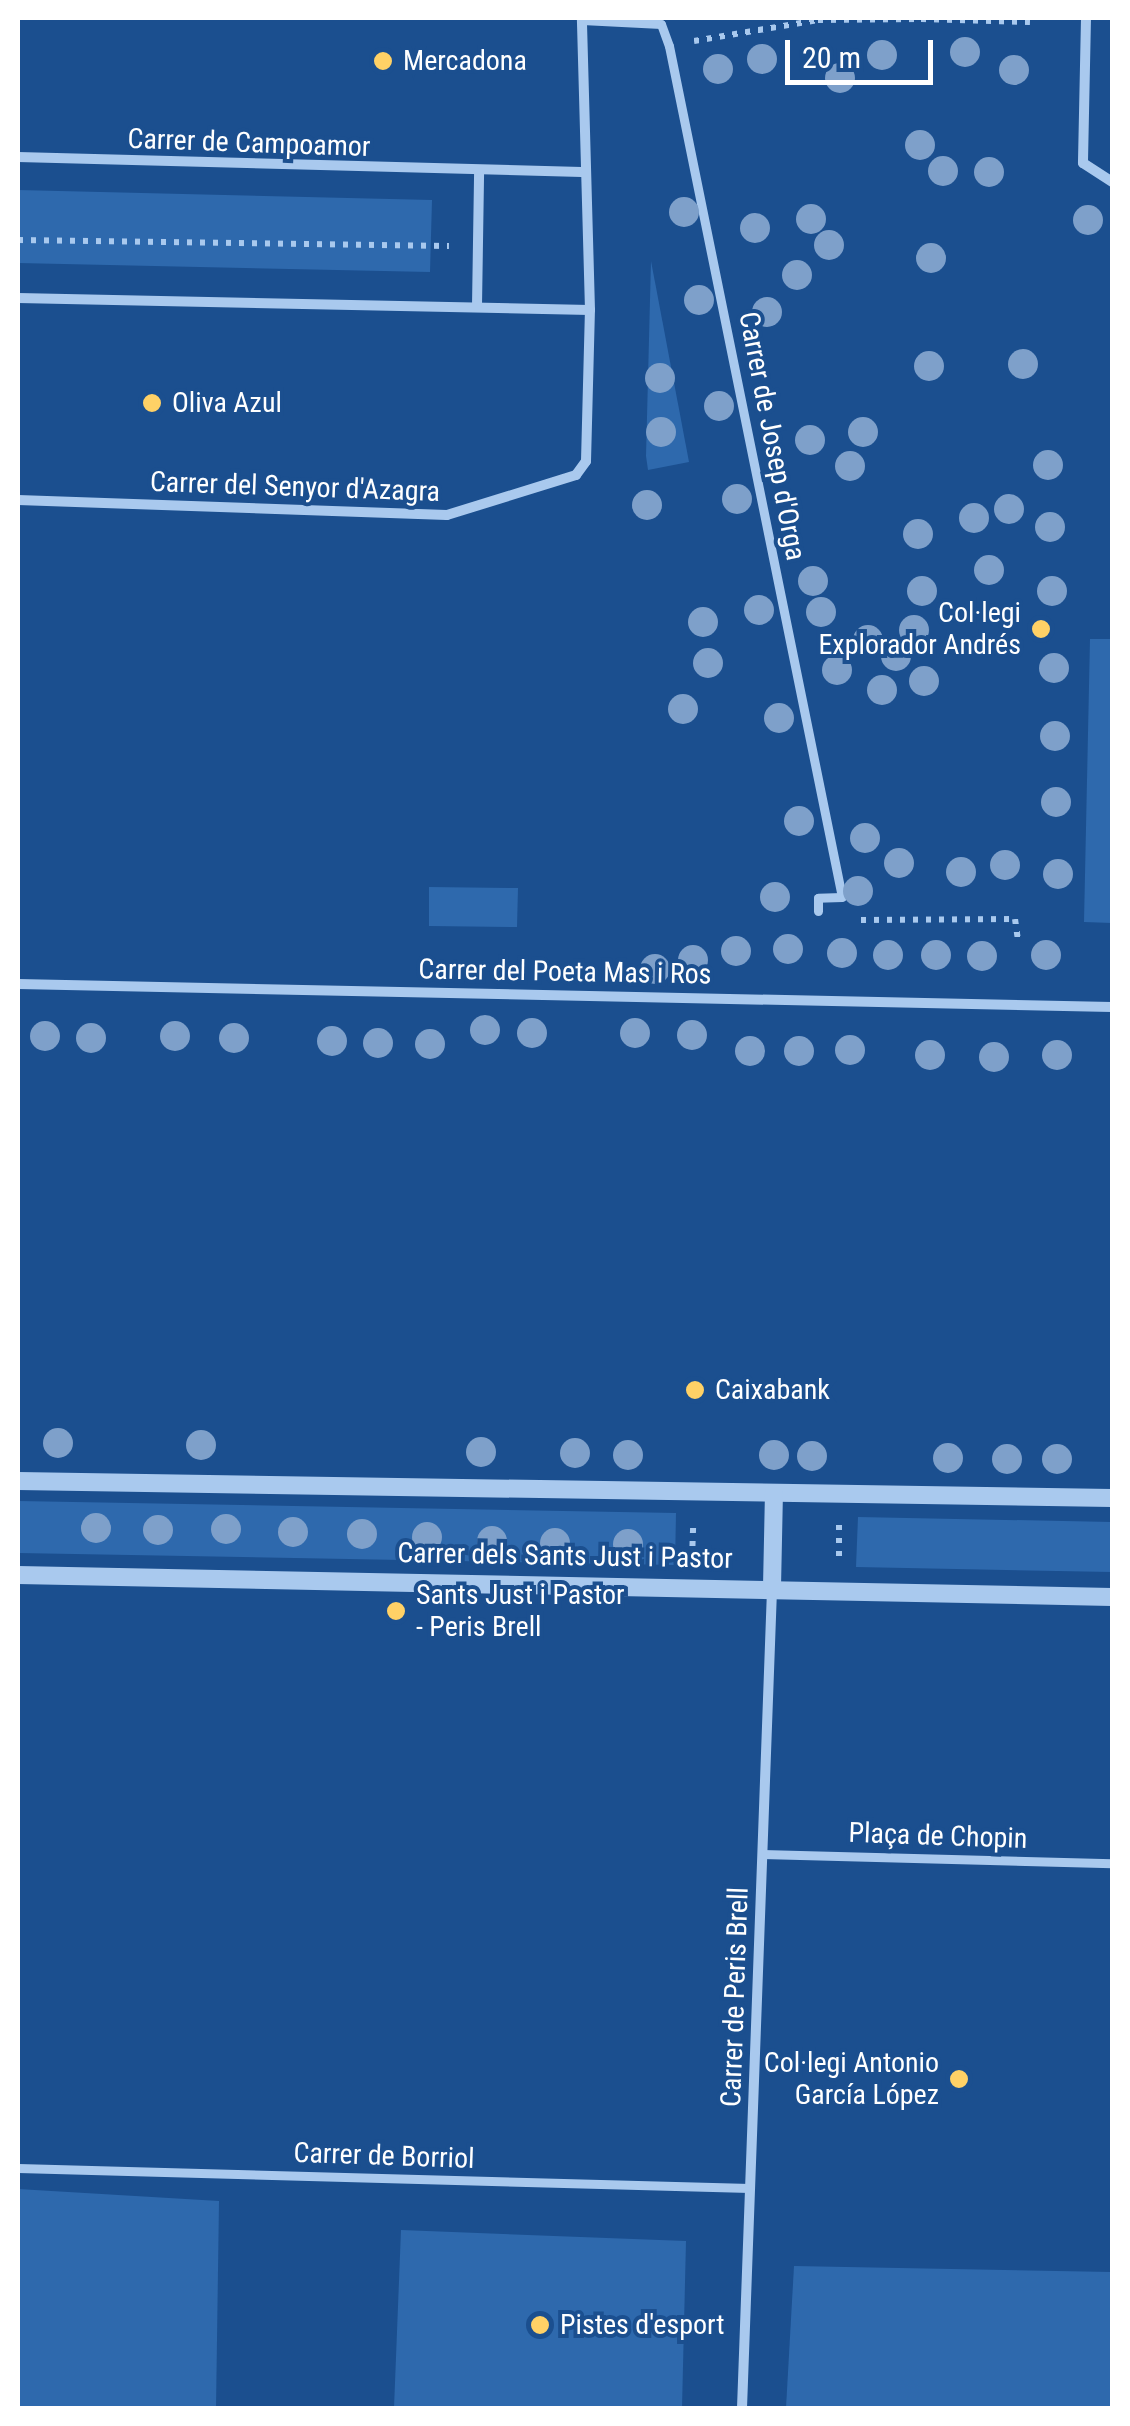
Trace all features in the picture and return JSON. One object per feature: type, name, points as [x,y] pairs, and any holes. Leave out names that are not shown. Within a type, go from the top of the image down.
[{"type":"street","points":[[18,298],[590,310],[582,172],[582,18],[660,24],[668,46]]},
{"type":"street","points":[[1086,18],[1084,163],[1112,182]]},
{"type":"street","name":"Carrer de Josep d'Orga","points":[[668,46],[842,897]]},
{"type":"street","name":"Carrer de Campoamor","points":[[18,157],[479,173],[582,172]]},
{"type":"street","points":[[477,306],[479,173]]},
{"type":"street","name":"Carrer del Senyor d'Azagra","points":[[18,500],[466,513],[576,475],[586,461],[590,310]]},
{"type":"street","points":[[818,911],[818,898],[842,897]]},
{"type":"street","name":"Carrer del Poeta Mas i Ros","points":[[18,984],[1112,1007]]},
{"type":"street","points":[[18,1481],[1112,1498]]},
{"type":"street","points":[[772,1587],[774,1494]]},
{"type":"street","name":"Carrer dels Sants Just i Pastor","points":[[18,1575],[840,1588],[1112,1597]]},
{"type":"street","name":"Carrer de Peris Brell","points":[[742,2408],[772,1587]]},
{"type":"street","name":"Plaça de Chopin","points":[[762,1854],[1112,1863]]},
{"type":"street","name":"Carrer de Borriol","points":[[18,2168],[750,2188]]},
{"type":"path","points":[[668,46],[818,19],[1030,22]]},
{"type":"path","points":[[18,240],[478,243]]},
{"type":"path","points":[[842,897],[848,920],[1015,919],[1018,941]]},
{"type":"path","points":[[691,1586],[694,1492]]},
{"type":"path","points":[[838,1494],[840,1588]]},
{"type":"shaded area","points":[[18,190],[432,200],[430,272],[18,263]]},
{"type":"shaded area","points":[[651,261],[689,462],[648,470],[646,456]]},
{"type":"shaded area","points":[[1090,639],[1112,639],[1112,923],[1084,922]]},
{"type":"shaded area","points":[[429,887],[518,888],[517,927],[429,926]]},
{"type":"shaded area","points":[[18,1501],[676,1513],[675,1565],[18,1553]]},
{"type":"shaded area","points":[[858,1517],[1112,1522],[1112,1572],[856,1567]]},
{"type":"shaded area","points":[[18,2189],[219,2201],[216,2408],[18,2408]]},
{"type":"shaded area","name":"Pistes d'esport","points":[[401,2230],[686,2241],[682,2408],[394,2408]]},
{"type":"shaded area","points":[[794,2266],[1112,2272],[1110,2408],[786,2408]]},
{"type":"place","name":"Mercadona","points":[[383,61]]},
{"type":"place","name":"Oliva Azul","points":[[152,403]]},
{"type":"place","name":"Col·legi Explorador Andrés","points":[[1041,629]]},
{"type":"place","name":"Caixabank","points":[[695,1390]]},
{"type":"place","name":"Sants Just i Pastor - Peris Brell","points":[[396,1611]]},
{"type":"place","name":"Col·legi Antonio García López","points":[[959,2079]]},
{"type":"place","name":"Pistes d'esport","points":[[540,2325]]}]
